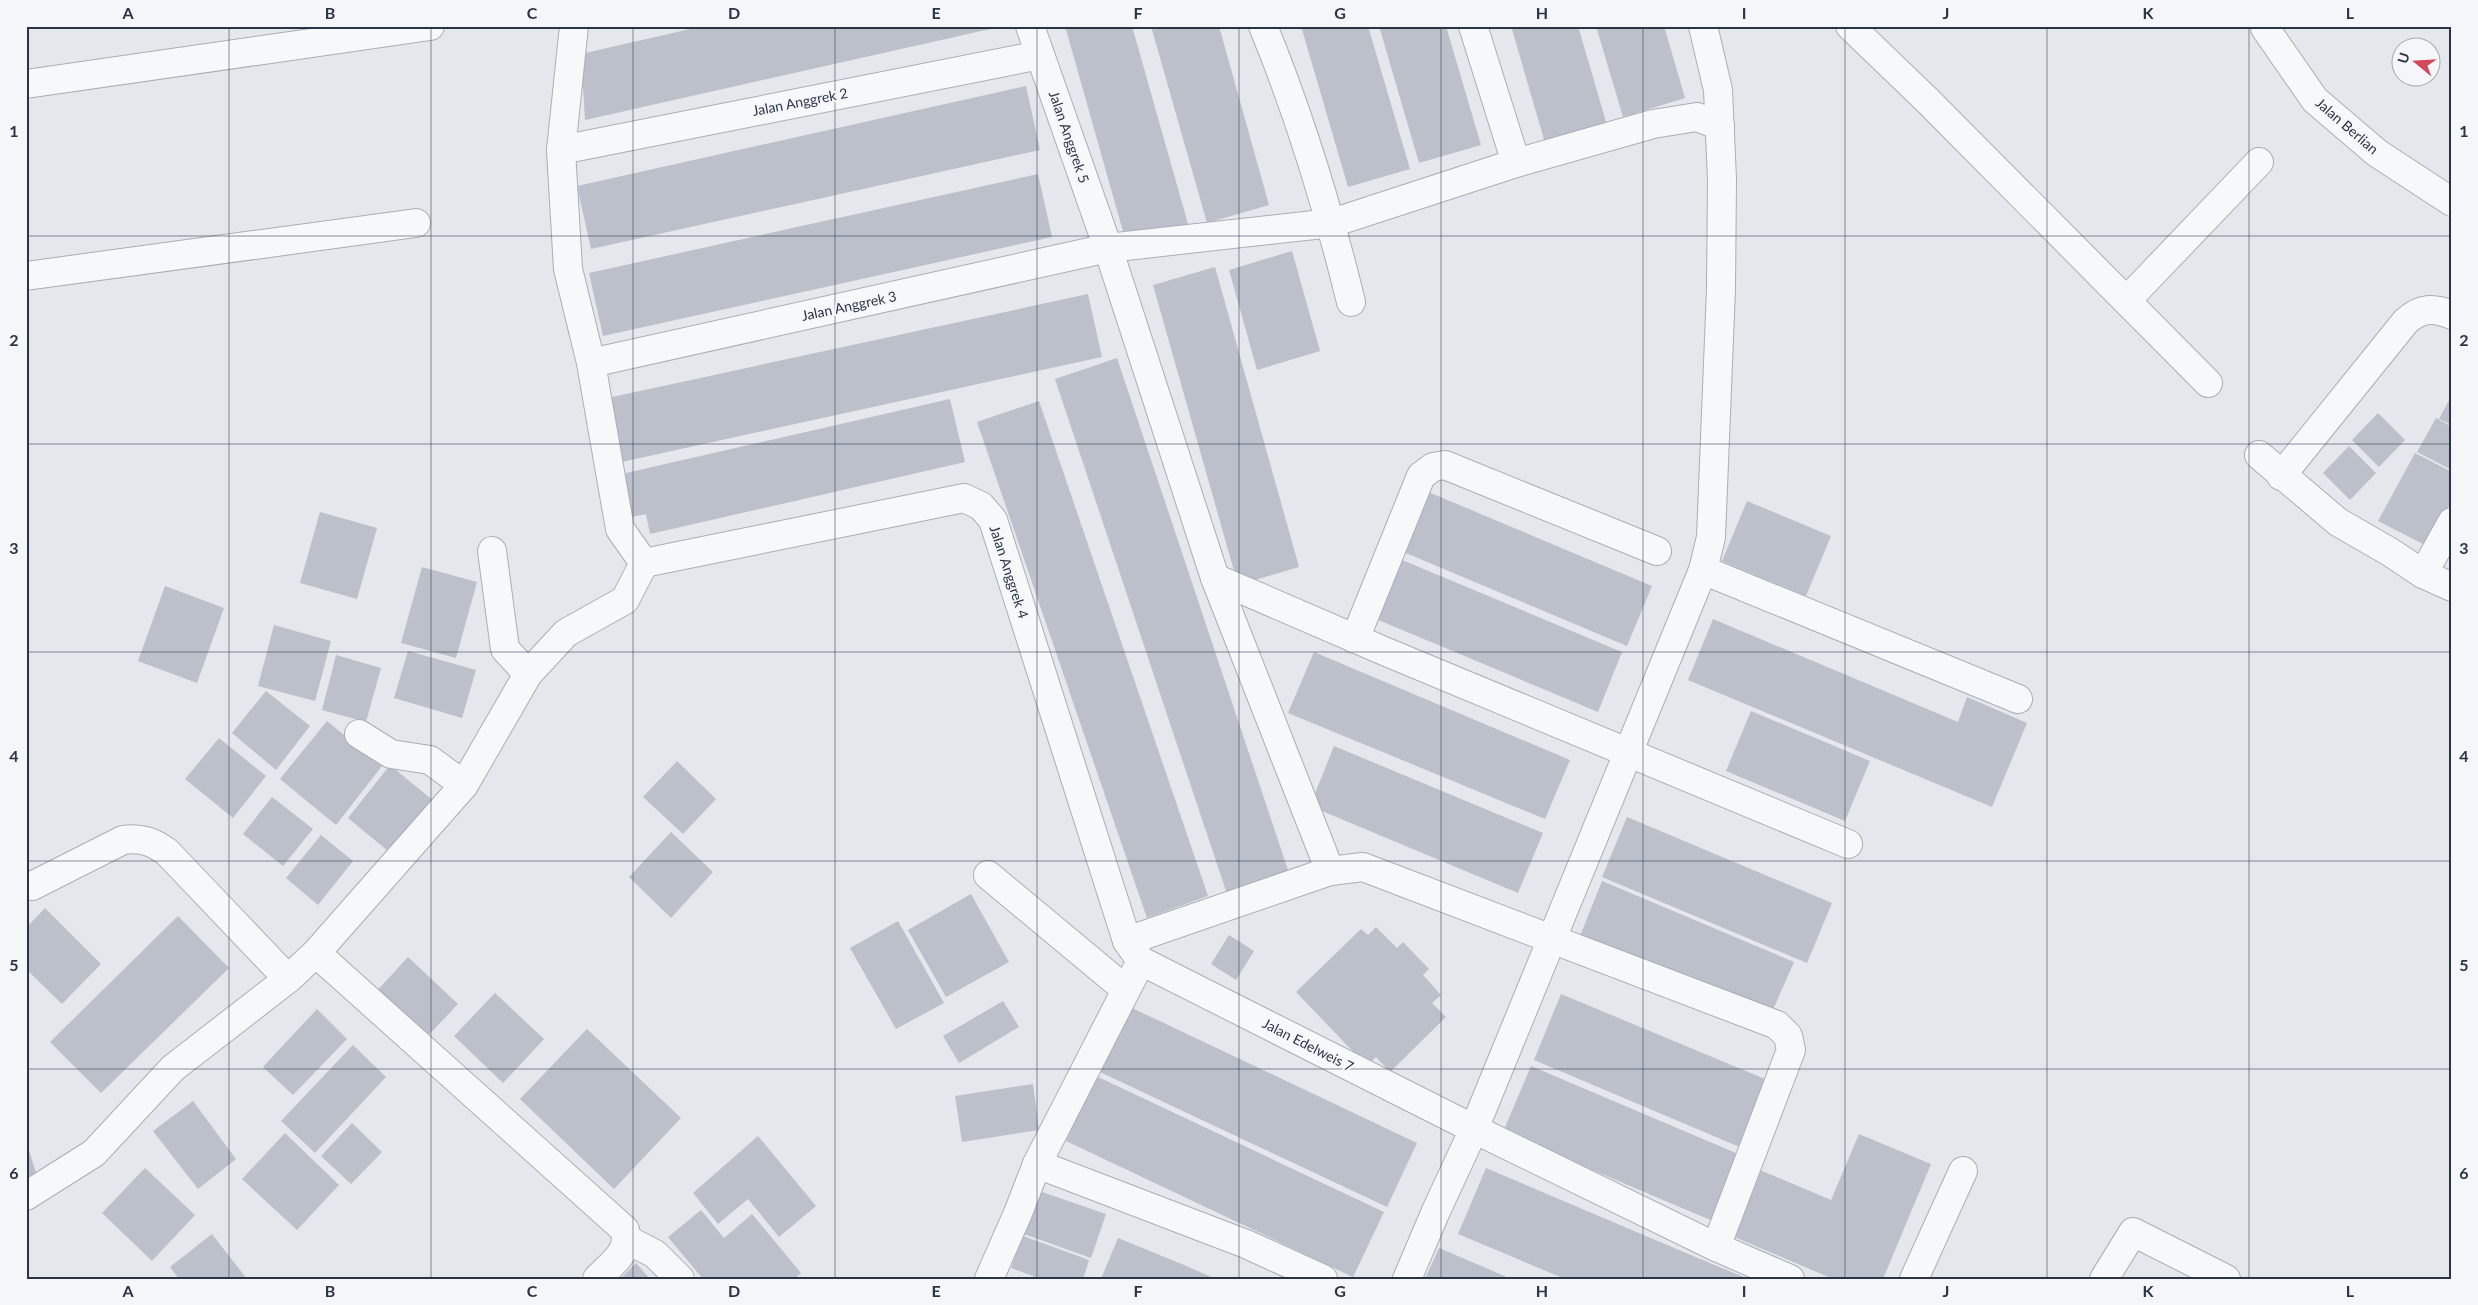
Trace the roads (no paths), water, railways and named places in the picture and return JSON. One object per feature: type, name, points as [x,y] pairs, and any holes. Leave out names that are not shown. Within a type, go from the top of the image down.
[{"type":"street","points":[[26,84],[430,26]]},
{"type":"street","points":[[26,1196],[94,1153],[173,1068],[288,979],[316,953],[464,785],[528,674],[566,633],[626,600],[644,563],[620,530],[591,363],[568,269],[561,150],[574,26]]},
{"type":"street","name":"Jalan Anggrek 5","points":[[1030,26],[1108,248],[1215,578],[1330,871]]},
{"type":"street","points":[[1262,26],[1285,81],[1332,223],[1351,302]]},
{"type":"street","points":[[1473,26],[1516,163]]},
{"type":"street","points":[[1407,1279],[1474,1130],[1630,753],[1703,570],[1711,537],[1721,289],[1722,180],[1718,90],[1704,26]]},
{"type":"street","points":[[1850,26],[2127,300],[2208,383]]},
{"type":"street","name":"Jalan Berlian","points":[[2265,28],[2315,100],[2377,153],[2452,202]]},
{"type":"street","name":"Jalan Anggrek 2","points":[[561,150],[1040,54]]},
{"type":"street","name":"Jalan Anggrek 3","points":[[591,363],[1108,248],[1332,223],[1516,163],[1653,124],[1697,117],[1720,126]]},
{"type":"street","points":[[2127,300],[2258,162]]},
{"type":"street","points":[[26,276],[416,223]]},
{"type":"street","points":[[2282,476],[2406,321],[2416,312],[2427,308],[2452,315]]},
{"type":"street","points":[[2259,455],[2338,522],[2390,552],[2423,574],[2452,587]]},
{"type":"street","points":[[1355,639],[1421,476],[1433,467],[1446,465],[1658,551]]},
{"type":"street","name":"Jalan Anggrek 4","points":[[644,563],[964,498],[981,506],[993,520],[1134,951]]},
{"type":"street","points":[[2423,574],[2452,522]]},
{"type":"street","points":[[492,551],[505,649],[528,674]]},
{"type":"street","points":[[1703,570],[2018,699]]},
{"type":"street","points":[[1215,578],[1355,639],[1848,844]]},
{"type":"street","points":[[359,734],[391,754],[430,760],[464,785]]},
{"type":"street","points":[[32,886],[123,840],[135,838],[148,841],[168,852],[288,979]]},
{"type":"street","points":[[989,1279],[1037,1164],[1125,989],[1134,951],[1330,871],[1363,867],[1777,1025],[1788,1036],[1791,1050],[1716,1247]]},
{"type":"street","points":[[988,875],[1125,989]]},
{"type":"street","name":"Jalan Edelweis 7","points":[[1134,951],[1474,1130],[1716,1247],[1790,1279]]},
{"type":"street","points":[[316,953],[625,1230],[628,1240],[624,1251],[597,1279]]},
{"type":"street","points":[[1037,1164],[1246,1244],[1323,1279]]},
{"type":"street","points":[[1914,1279],[1963,1171]]},
{"type":"street","points":[[2104,1279],[2133,1232],[2226,1279]]},
{"type":"street","points":[[628,1240],[655,1254],[680,1279]]}]
